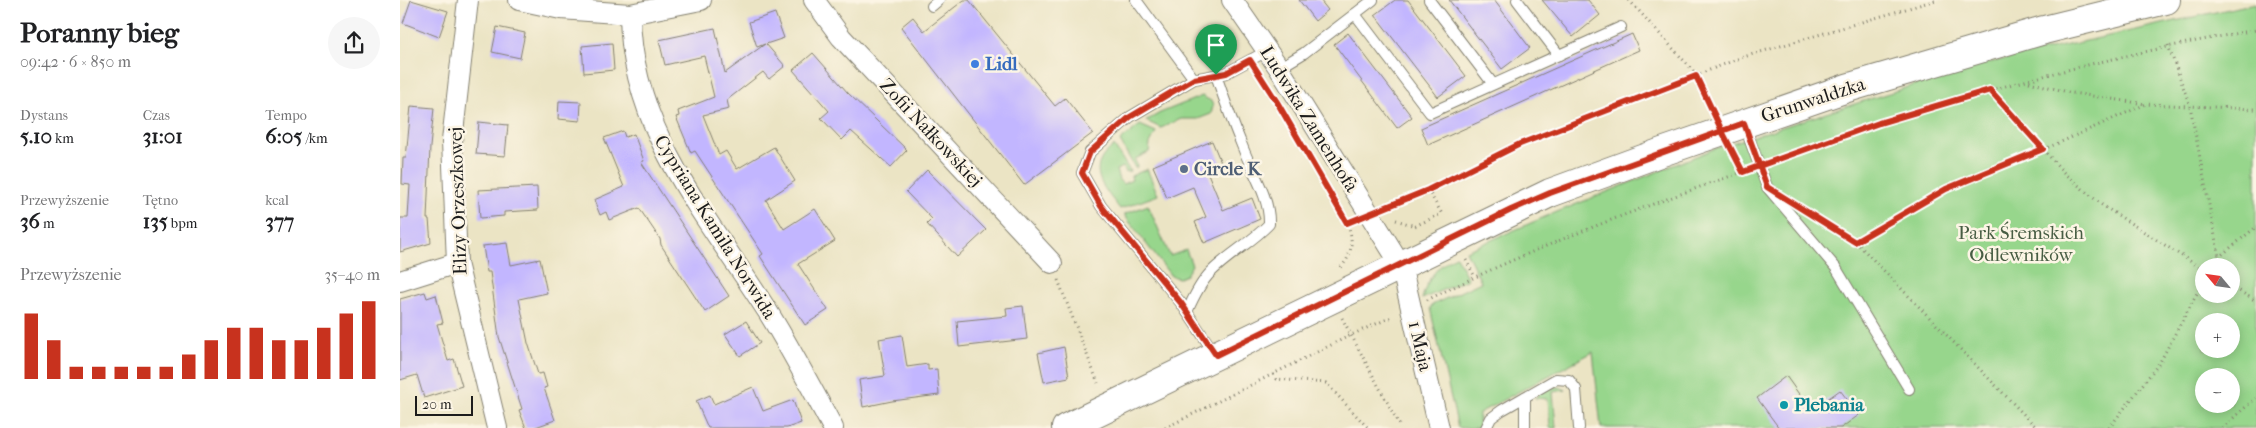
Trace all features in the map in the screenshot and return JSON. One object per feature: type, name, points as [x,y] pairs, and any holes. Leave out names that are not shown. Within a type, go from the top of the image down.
[{"type":"main road","name":"Grunwaldzka","points":[[1066,428],[1550,193],[1816,98],[1979,48],[2166,0]]},
{"type":"street","name":"Elizy Orzeszkowej","points":[[468,0],[452,141],[457,263],[497,428]]},
{"type":"street","points":[[519,0],[561,9],[630,14],[701,0]]},
{"type":"street","name":"Zofii Nałkowskiej","points":[[814,0],[840,37],[1052,263]]},
{"type":"street","name":"Ludwika Zamenhofa","points":[[1232,0],[1279,68],[1401,265]]},
{"type":"street","name":"Cypriana Kamila Norwida","points":[[630,14],[630,37],[636,70],[647,110],[666,155],[769,314],[833,428]]},
{"type":"street","points":[[400,281],[457,263]]},
{"type":"street","name":"1 Maja","points":[[1401,265],[1439,428]]},
{"type":"lane","points":[[1136,0],[1194,79]]},
{"type":"lane","points":[[1279,68],[1304,53],[1373,0]]},
{"type":"lane","points":[[1429,0],[1493,84]]},
{"type":"lane","points":[[1517,0],[1559,55]]},
{"type":"lane","points":[[1354,14],[1430,113],[1621,27]]},
{"type":"lane","points":[[1216,355],[1197,324],[1101,206],[1082,173],[1090,152],[1137,113],[1194,79],[1226,73],[1267,51]]},
{"type":"lane","points":[[1186,312],[1210,273],[1269,224],[1269,212],[1262,189],[1243,150],[1216,75]]},
{"type":"lane","points":[[1733,127],[1759,166],[1767,187],[1836,268],[1909,389]]},
{"type":"lane","points":[[1486,428],[1491,418],[1556,379],[1569,380],[1576,389],[1579,428]]},
{"type":"lane","points":[[1525,397],[1525,428]]},
{"type":"path","points":[[1629,0],[1696,76],[1733,127],[1743,172],[1767,187]]},
{"type":"path","points":[[1347,223],[1428,190],[1520,144],[1740,58],[1936,0]]},
{"type":"path","points":[[1165,428],[1350,335],[1475,277],[1620,217],[1759,166],[1879,123],[1990,90],[2168,45],[2256,30]]},
{"type":"path","points":[[2168,45],[2190,106],[2219,257],[2256,227]]},
{"type":"path","points":[[2026,81],[2072,93],[2146,104],[2256,108]]},
{"type":"path","points":[[1990,90],[2066,175],[2102,205],[2195,264]]},
{"type":"path","points":[[1855,242],[1946,189],[2146,104]]},
{"type":"path","points":[[1315,166],[1347,223],[1352,245],[1349,256],[1342,267],[1335,272]]},
{"type":"path","points":[[1807,212],[1855,242],[2037,428]]},
{"type":"path","points":[[1052,263],[1098,383]]},
{"type":"path","points":[[2240,291],[2256,301]]},
{"type":"path","points":[[2109,428],[2160,362],[2195,297]]},
{"type":"path","points":[[1350,335],[1401,428]]},
{"type":"path","points":[[1273,374],[1276,379],[1326,383],[1368,428]]},
{"type":"path","points":[[2222,428],[2256,398]]},
{"type":"green space","name":"Park Śremskich Odlewników","points":[[2256,3],[2256,428],[1601,428],[1593,352],[1479,413],[1479,428],[1458,428],[1430,308],[1432,305],[1481,282],[1466,251],[1547,216],[1716,148],[1974,66]]},
{"type":"green space","points":[[1202,96],[1211,101],[1213,106],[1211,114],[1198,119],[1181,119],[1161,128],[1146,121],[1160,113]]},
{"type":"green space","points":[[1140,125],[1156,132],[1150,143],[1149,152],[1135,159],[1137,167],[1135,168],[1120,141]]},
{"type":"green space","points":[[1114,146],[1130,171],[1126,172],[1123,167],[1116,170],[1119,180],[1123,184],[1132,180],[1131,176],[1147,169],[1158,195],[1120,209],[1099,178],[1098,170],[1105,154]]},
{"type":"green space","points":[[1148,205],[1170,256],[1186,250],[1192,265],[1186,275],[1179,278],[1171,276],[1125,216],[1125,214]]},
{"type":"green space","points":[[1456,256],[1468,279],[1422,299],[1434,273],[1443,264]]},
{"type":"green space","points":[[1552,387],[1566,390],[1553,392],[1556,428],[1550,428],[1548,399],[1535,398],[1542,391]]},
{"type":"building","points":[[411,0],[448,11],[439,37],[403,23]]},
{"type":"building","name":"Lidl","points":[[964,0],[969,0],[1055,106],[1065,98],[1093,133],[1024,185],[901,27],[913,17],[924,31]]},
{"type":"building","points":[[1299,0],[1320,0],[1328,10],[1315,21]]},
{"type":"building","points":[[1395,0],[1408,0],[1466,76],[1438,97],[1375,15]]},
{"type":"building","points":[[1449,0],[1494,0],[1530,48],[1502,69]]},
{"type":"building","points":[[1542,0],[1588,0],[1600,15],[1573,37]]},
{"type":"building","points":[[775,13],[784,38],[766,44],[785,66],[769,79],[763,72],[727,100],[729,109],[703,115],[719,155],[726,151],[737,169],[774,147],[795,181],[766,200],[784,229],[815,209],[835,241],[798,264],[828,310],[805,325],[760,256],[763,254],[695,151],[691,153],[676,117],[679,116],[678,111],[714,97],[704,56],[665,65],[659,40],[715,28],[725,73],[765,44],[757,47],[749,22]]},
{"type":"building","points":[[497,27],[525,33],[520,58],[492,52]]},
{"type":"building","points":[[1348,33],[1412,117],[1397,128],[1334,44]]},
{"type":"building","points":[[1632,34],[1639,50],[1428,145],[1421,128]]},
{"type":"building","points":[[612,43],[614,70],[584,73],[582,46]]},
{"type":"building","points":[[813,53],[848,93],[907,150],[891,167],[851,131],[842,140],[821,118],[829,111],[793,70]]},
{"type":"building","points":[[559,101],[581,102],[580,121],[558,119]]},
{"type":"building","points":[[411,106],[434,108],[430,147],[427,219],[429,219],[431,243],[400,252],[400,218],[408,218],[410,185],[402,184],[403,158],[406,158]]},
{"type":"building","points":[[479,122],[508,125],[505,156],[476,154]]},
{"type":"building","points":[[623,131],[625,137],[634,134],[644,161],[641,162],[729,296],[705,312],[639,208],[609,220],[606,212],[600,215],[594,200],[624,187],[604,138]]},
{"type":"building","points":[[1212,141],[1222,165],[1207,171],[1223,210],[1252,198],[1260,219],[1204,243],[1195,222],[1206,217],[1193,187],[1167,198],[1153,166]]},
{"type":"building","points":[[927,170],[986,230],[957,257],[927,224],[932,219],[906,192]]},
{"type":"building","points":[[537,187],[538,210],[504,212],[504,216],[480,218],[478,190]]},
{"type":"building","points":[[507,243],[511,265],[540,259],[547,293],[519,299],[528,343],[538,374],[543,373],[547,387],[544,388],[555,420],[533,428],[526,428],[519,410],[522,409],[499,337],[490,272],[487,272],[483,246]]},
{"type":"building","points":[[425,292],[427,298],[436,295],[443,323],[437,324],[448,361],[454,359],[462,386],[424,398],[417,375],[400,380],[400,299]]},
{"type":"building","points":[[1023,306],[1027,339],[959,347],[957,321],[1007,316],[1006,308]]},
{"type":"building","points":[[746,321],[760,343],[740,356],[725,334]]},
{"type":"building","points":[[902,335],[907,367],[928,364],[928,370],[937,369],[939,395],[863,407],[859,380],[885,376],[879,339]]},
{"type":"building","points":[[1064,347],[1069,377],[1044,382],[1038,353]]},
{"type":"building","name":"Plebania","points":[[1786,376],[1811,411],[1840,390],[1859,415],[1841,428],[1779,428],[1757,398]]},
{"type":"building","points":[[753,387],[763,411],[793,400],[801,423],[787,428],[708,428],[696,401],[710,395],[714,404]]},
{"type":"place","name":"Lidl","points":[[975,64]]},
{"type":"place","name":"Circle K","points":[[1184,169]]},
{"type":"place","name":"Plebania","points":[[1784,405]]},
{"type":"route","points":[[1216,75],[1194,79],[1130,117],[1090,152],[1082,173],[1101,206],[1181,303],[1197,324],[1216,355],[1511,210],[1550,193],[1722,131],[1743,172],[1759,166],[1879,123],[1990,90],[2043,149],[1946,189],[1855,242],[1767,187],[1759,166],[1744,123],[1722,131],[1696,76],[1520,144],[1428,190],[1347,223],[1277,102],[1250,60],[1226,73],[1216,75]]}]
